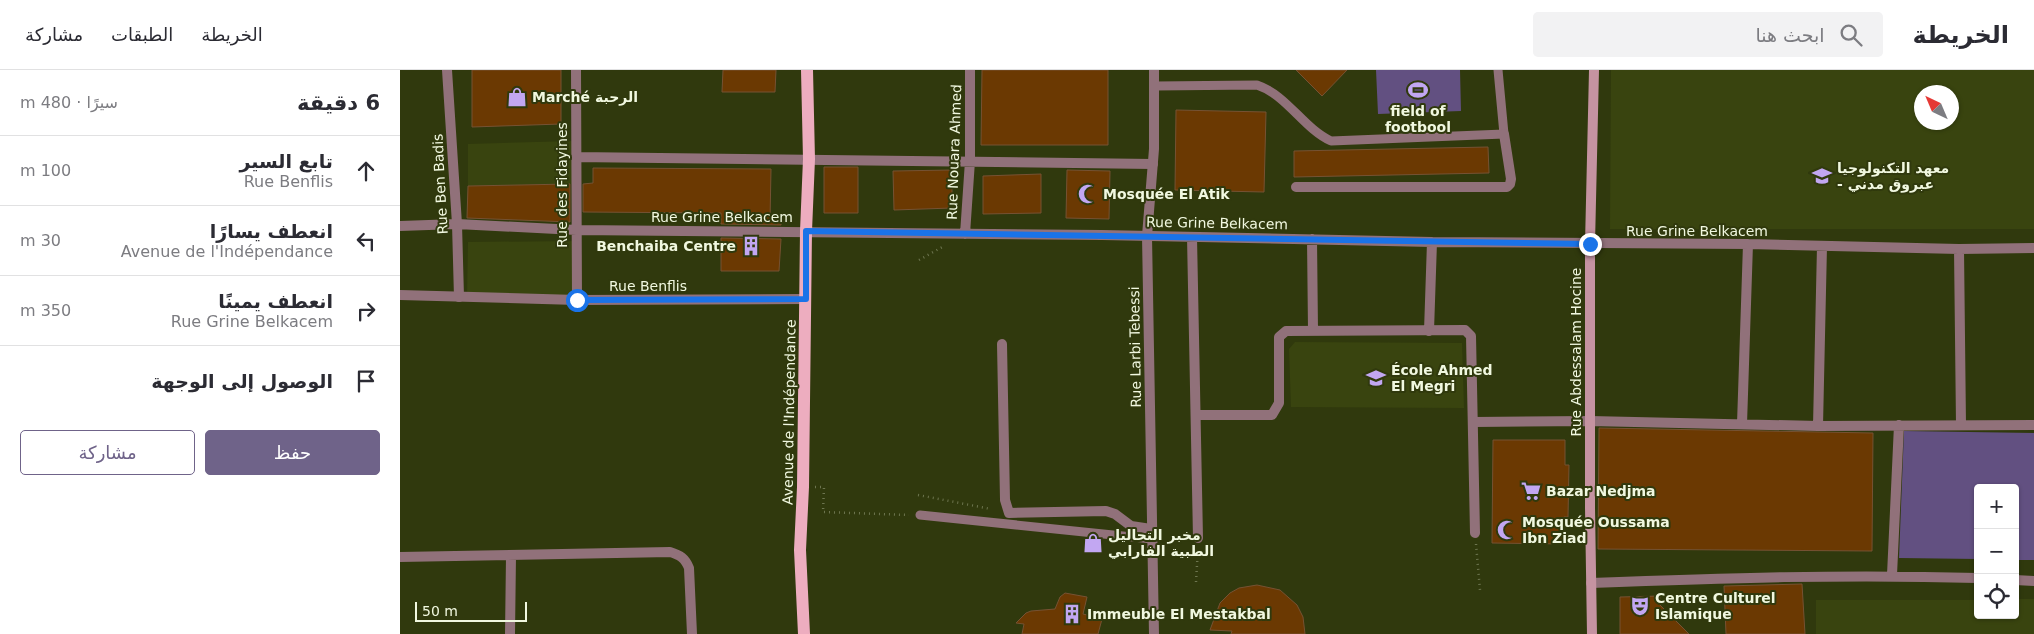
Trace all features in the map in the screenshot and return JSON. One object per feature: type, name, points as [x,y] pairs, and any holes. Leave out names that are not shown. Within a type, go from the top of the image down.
[{"type":"main road","name":"Avenue de l'Indépendance","points":[[804,634],[800,550],[804,487],[806,231],[810,159],[807,70]]},
{"type":"main road","name":"Rue Abdessalam Hocine","points":[[1592,634],[1590,244],[1594,70]]},
{"type":"street","name":"Rue Ben Badis","points":[[447,70],[457,224],[459,296]]},
{"type":"street","name":"Rue des Fidayines","points":[[576,70],[577,300]]},
{"type":"street","name":"Rue Nouara Ahmed","points":[[965,234],[970,161],[970,70]]},
{"type":"street","name":"Rue Larbi Tebessi","points":[[1149,634],[1154,629],[1147,236],[1152,164],[1154,70]]},
{"type":"street","points":[[1296,187],[1507,187],[1511,179],[1504,134]]},
{"type":"street","points":[[576,157],[1152,164]]},
{"type":"street","name":"Rue Grine Belkacem","points":[[400,226],[457,224],[576,230],[806,231],[1432,242],[1748,244],[1959,249],[2034,248]]},
{"type":"street","points":[[1192,237],[1198,538]]},
{"type":"street","points":[[1312,240],[1313,330]]},
{"type":"street","points":[[1429,331],[1432,242]]},
{"type":"street","points":[[1742,424],[1748,244]]},
{"type":"street","points":[[1818,426],[1822,246]]},
{"type":"street","points":[[1959,249],[1961,425]]},
{"type":"street","name":"Rue Benflis","points":[[400,295],[577,300],[806,299]]},
{"type":"street","points":[[1196,415],[1272,415],[1279,403],[1279,335],[1286,331],[1462,330],[1470,333],[1474,422],[1475,533]]},
{"type":"street","points":[[1002,344],[1004,500],[1009,513],[1106,510],[1131,526],[1151,534]]},
{"type":"street","points":[[1474,422],[1590,421],[1818,426],[2034,425]]},
{"type":"street","points":[[1892,575],[1899,425]]},
{"type":"street","points":[[400,557],[670,552],[678,554],[685,560],[689,568],[692,634]]},
{"type":"street","points":[[510,634],[511,556]]},
{"type":"street","points":[[1591,582],[1796,576],[1892,575],[1974,578]]},
{"type":"street","points":[[2019,580],[2034,581]]},
{"type":"lane","points":[[1155,86],[1257,85],[1269,90],[1318,134],[1331,141],[1504,134],[1498,70]]},
{"type":"lane","points":[[920,515],[1151,534]]},
{"type":"path","points":[[804,487],[824,487],[823,512],[920,515]]},
{"type":"path","points":[[918,495],[1009,513]]},
{"type":"path","points":[[1475,533],[1480,590]]},
{"type":"path","points":[[1196,582],[1198,538]]},
{"type":"shaded area","name":"field of footbool","points":[[1376,70],[1460,70],[1461,111],[1378,114]]},
{"type":"shaded area","name":"معهد التكنولوجيا - عبروق مدني","points":[[1611,70],[2034,70],[2034,229],[1610,229]]},
{"type":"shaded area","points":[[573,141],[572,184],[468,186],[468,144]]},
{"type":"shaded area","points":[[578,241],[578,301],[467,300],[468,242]]},
{"type":"shaded area","name":"École Ahmed El Megri","points":[[1295,342],[1462,343],[1464,408],[1291,407],[1289,349]]},
{"type":"shaded area","points":[[1904,431],[2034,433],[2034,560],[2019,560],[2019,484],[1974,484],[1974,559],[1899,558]]},
{"type":"shaded area","points":[[2019,599],[2034,599],[2034,634],[1816,634],[1816,600],[1974,600],[1974,619],[2019,619]]},
{"type":"building","name":"Marché الرحبة","points":[[472,70],[561,70],[561,124],[472,127]]},
{"type":"building","points":[[723,70],[776,70],[775,92],[722,92]]},
{"type":"building","points":[[982,70],[1108,70],[1108,145],[981,145]]},
{"type":"building","points":[[1296,70],[1347,70],[1322,96]]},
{"type":"building","points":[[1176,110],[1266,112],[1264,192],[1175,190]]},
{"type":"building","points":[[1488,147],[1489,173],[1294,177],[1294,151]]},
{"type":"building","points":[[824,167],[858,167],[858,213],[824,213]]},
{"type":"building","points":[[593,168],[771,169],[770,220],[781,221],[781,225],[721,224],[721,213],[583,212],[583,184],[593,183]]},
{"type":"building","points":[[952,170],[952,208],[894,210],[893,171]]},
{"type":"building","name":"Mosquée El Atik","points":[[1067,170],[1110,171],[1109,219],[1066,218]]},
{"type":"building","points":[[1041,174],[1041,213],[983,214],[983,176]]},
{"type":"building","points":[[570,184],[570,222],[467,218],[468,186]]},
{"type":"building","name":"Benchaiba Centre","points":[[721,238],[781,239],[779,271],[721,271]]},
{"type":"building","points":[[1599,428],[1873,433],[1872,551],[1598,549]]},
{"type":"building","name":"Bazar Nedjma","points":[[1493,440],[1565,440],[1565,465],[1569,465],[1568,517],[1564,517],[1564,544],[1492,543]]},
{"type":"building","points":[[1802,584],[1805,634],[1726,634],[1724,586]]},
{"type":"building","points":[[1257,585],[1280,590],[1297,605],[1303,617],[1305,634],[1231,634],[1232,631],[1210,630],[1220,603],[1230,593],[1239,588]]},
{"type":"building","name":"Immeuble El Mestakbal","points":[[1065,593],[1087,597],[1083,614],[1102,619],[1098,634],[1022,634],[1024,624],[1016,623],[1026,613],[1055,609],[1060,597]]},
{"type":"building","name":"Centre Culturel Islamique","points":[[1660,596],[1660,605],[1689,634],[1620,634],[1620,597]]},
{"type":"place","name":"field of footbool","points":[[1418,90]]},
{"type":"place","name":"Marché الرحبة","points":[[517,97]]},
{"type":"place","name":"معهد التكنولوجيا - عبروق مدني","points":[[1822,176]]},
{"type":"place","name":"Mosquée El Atik","points":[[1088,194]]},
{"type":"place","name":"Benchaiba Centre","points":[[751,246]]},
{"type":"place","name":"École Ahmed El Megri","points":[[1376,378]]},
{"type":"place","name":"Bazar Nedjma","points":[[1531,491]]},
{"type":"place","name":"Mosquée Oussama Ibn Ziad","points":[[1507,530]]},
{"type":"place","name":"مخبر التحاليل الطبية الفارابي","points":[[1093,543]]},
{"type":"place","name":"Centre Culturel Islamique","points":[[1640,606]]},
{"type":"place","name":"Immeuble El Mestakbal","points":[[1072,614]]},
{"type":"route","points":[[577,300],[806,299],[806,231],[1590,244]]}]
